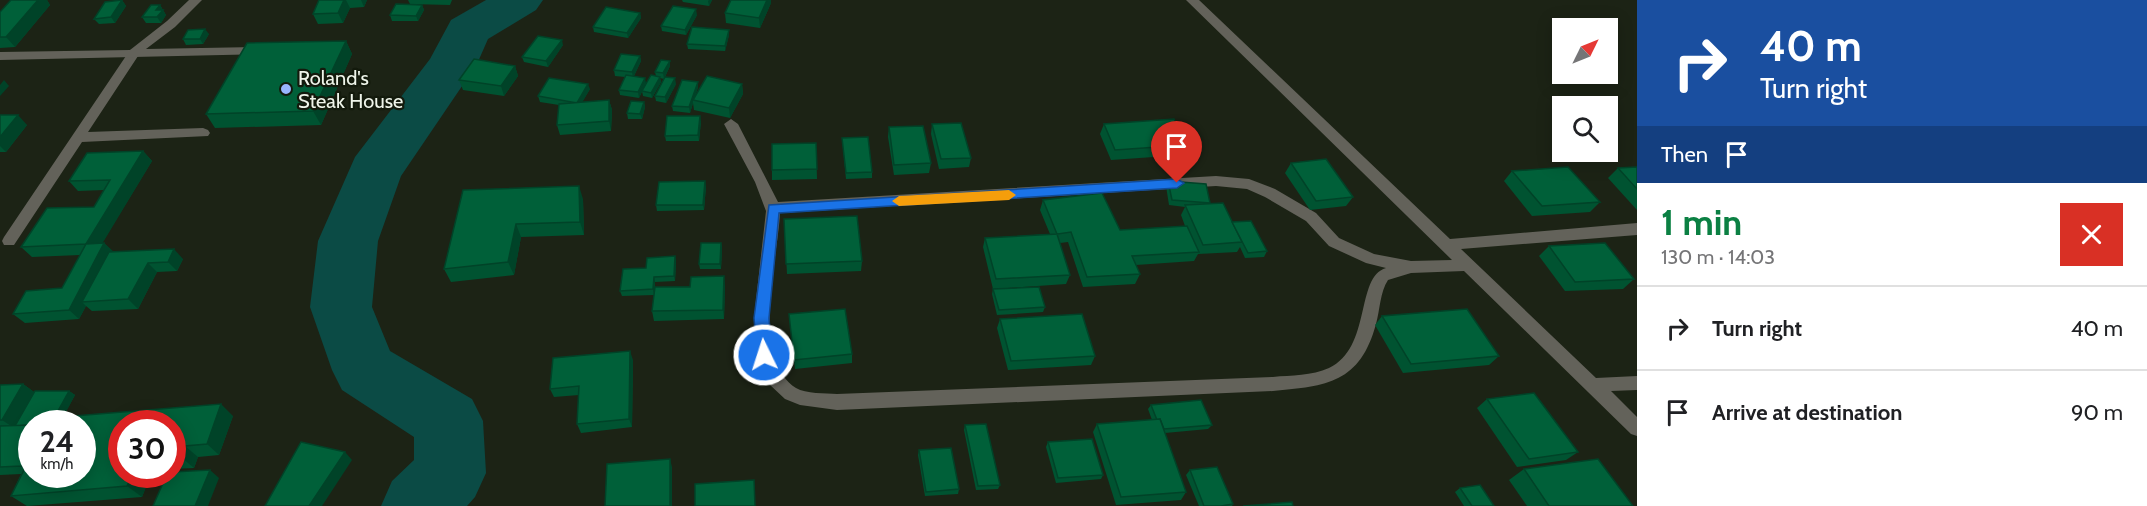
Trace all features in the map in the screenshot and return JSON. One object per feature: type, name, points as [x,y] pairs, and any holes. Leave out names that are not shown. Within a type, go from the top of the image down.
[{"type":"street","points":[[9,241],[134,53],[171,24],[196,0]]},
{"type":"street","points":[[1192,0],[1637,428]]},
{"type":"street","points":[[0,56],[270,51]]},
{"type":"street","points":[[731,124],[773,208],[762,318],[764,355],[771,373],[792,395],[837,402],[1273,384],[1320,379],[1343,369],[1360,350],[1379,280],[1383,275],[1412,267]]},
{"type":"street","points":[[78,137],[203,133]]},
{"type":"street","points":[[773,208],[1144,187],[1194,181],[1238,183],[1250,184],[1270,193],[1311,217],[1334,243],[1371,260],[1412,267],[1467,265]]},
{"type":"street","points":[[1446,245],[1637,229]]},
{"type":"street","points":[[1592,385],[1637,383]]},
{"type":"building","points":[[11,0],[38,0],[6,37],[0,37],[0,12]]},
{"type":"building","points":[[122,0],[111,17],[94,19],[105,2]]},
{"type":"building","points":[[319,0],[344,0],[338,13],[313,14]]},
{"type":"building","points":[[731,0],[767,0],[759,18],[725,13]]},
{"type":"building","points":[[396,4],[422,5],[416,16],[390,15]]},
{"type":"building","points":[[151,5],[160,5],[156,10],[163,10],[157,17],[142,17]]},
{"type":"building","points":[[673,6],[696,9],[685,30],[661,26]]},
{"type":"building","points":[[606,7],[640,13],[627,33],[593,27]]},
{"type":"building","points":[[692,27],[729,30],[725,46],[687,44]]},
{"type":"building","points":[[205,29],[200,39],[183,39],[188,30]]},
{"type":"building","points":[[538,36],[562,40],[546,61],[522,57]]},
{"type":"building","points":[[346,41],[313,111],[206,114],[247,43]]},
{"type":"building","points":[[621,54],[640,56],[632,72],[614,70]]},
{"type":"building","points":[[474,59],[515,66],[501,86],[459,80]]},
{"type":"building","points":[[661,60],[670,61],[663,73],[655,72]]},
{"type":"building","points":[[626,75],[645,78],[638,92],[619,90]]},
{"type":"building","points":[[651,75],[660,77],[651,93],[642,91]]},
{"type":"building","points":[[707,76],[742,84],[729,108],[693,100]]},
{"type":"building","points":[[665,77],[675,78],[665,97],[655,96]]},
{"type":"building","points":[[549,78],[588,84],[577,103],[538,96]]},
{"type":"building","points":[[682,80],[698,82],[689,107],[672,106]]},
{"type":"building","points":[[609,100],[609,121],[557,125],[559,104]]},
{"type":"building","points":[[631,101],[644,102],[640,114],[627,113]]},
{"type":"building","points":[[0,115],[18,115],[0,137]]},
{"type":"building","points":[[667,116],[700,116],[698,135],[665,136]]},
{"type":"building","points":[[1174,119],[1186,145],[1115,150],[1104,124]]},
{"type":"building","points":[[961,123],[971,158],[941,159],[932,124]]},
{"type":"building","points":[[923,126],[931,163],[894,165],[889,127]]},
{"type":"building","points":[[868,137],[872,172],[846,173],[842,138]]},
{"type":"building","points":[[816,143],[817,169],[772,170],[772,144]]},
{"type":"building","points":[[143,151],[86,244],[21,247],[47,208],[94,207],[110,180],[69,181],[87,153]]},
{"type":"building","points":[[1326,159],[1353,197],[1316,201],[1291,163]]},
{"type":"building","points":[[1568,167],[1600,202],[1542,206],[1512,171]]},
{"type":"building","points":[[1637,167],[1637,189],[1618,168]]},
{"type":"building","points":[[705,181],[703,205],[656,205],[659,182]]},
{"type":"building","points":[[1168,181],[1206,184],[1210,203],[1172,200]]},
{"type":"building","points":[[579,186],[580,222],[516,224],[508,262],[444,269],[463,190]]},
{"type":"building","points":[[1102,193],[1120,230],[1187,226],[1199,252],[1132,256],[1140,274],[1087,277],[1071,232],[1057,234],[1043,200]]},
{"type":"building","points":[[1223,203],[1242,242],[1203,245],[1185,205]]},
{"type":"building","points":[[857,216],[862,261],[786,264],[784,219]]},
{"type":"building","points":[[1251,221],[1267,251],[1248,253],[1232,222]]},
{"type":"building","points":[[1057,234],[1070,275],[996,279],[985,238]]},
{"type":"building","points":[[104,243],[69,310],[13,314],[26,291],[62,288],[86,244]]},
{"type":"building","points":[[701,243],[721,243],[720,264],[699,264]]},
{"type":"building","points":[[1605,243],[1634,279],[1575,282],[1549,246]]},
{"type":"building","points":[[174,249],[168,262],[148,263],[128,299],[82,302],[109,252]]},
{"type":"building","points":[[675,256],[674,276],[654,277],[653,289],[620,291],[623,269],[646,268],[647,258]]},
{"type":"building","points":[[724,276],[723,310],[652,311],[655,287],[690,287],[691,277]]},
{"type":"building","points":[[1039,287],[1045,307],[999,310],[993,289]]},
{"type":"building","points":[[845,309],[852,354],[794,360],[789,314]]},
{"type":"building","points":[[1467,309],[1499,356],[1411,364],[1382,316]]},
{"type":"building","points":[[1082,314],[1095,356],[1011,361],[1000,319]]},
{"type":"building","points":[[630,351],[629,419],[577,424],[579,386],[550,389],[553,358]]},
{"type":"building","points":[[23,384],[2,420],[0,420],[0,385]]},
{"type":"building","points":[[35,391],[69,391],[58,410],[24,410]]},
{"type":"building","points":[[1534,393],[1578,452],[1529,459],[1487,399]]},
{"type":"building","points":[[1201,400],[1212,425],[1164,429],[1160,419],[1157,420],[1151,405]]},
{"type":"building","points":[[221,404],[207,444],[186,446],[186,410],[147,410]]},
{"type":"building","points":[[108,413],[108,488],[11,496],[18,482],[18,488],[96,488],[96,414]]},
{"type":"building","points":[[1160,419],[1186,492],[1121,497],[1097,424]]},
{"type":"building","points":[[986,424],[1000,485],[978,486],[965,425]]},
{"type":"building","points":[[18,425],[18,466],[0,467],[0,426]]},
{"type":"building","points":[[1092,439],[1103,475],[1058,478],[1048,442]]},
{"type":"building","points":[[301,442],[345,452],[309,506],[265,506]]},
{"type":"building","points":[[951,448],[959,489],[926,492],[919,450]]},
{"type":"building","points":[[670,459],[670,506],[605,506],[607,464]]},
{"type":"building","points":[[1598,459],[1633,506],[1549,506],[1524,469]]},
{"type":"building","points":[[1217,467],[1233,504],[1204,506],[1190,470]]},
{"type":"building","points":[[210,470],[195,506],[153,506],[161,488],[186,488],[186,471]]},
{"type":"building","points":[[754,480],[755,506],[695,506],[695,484]]},
{"type":"building","points":[[1480,485],[1494,506],[1472,506],[1460,488]]},
{"type":"building","points":[[1292,502],[1293,506],[1243,506]]},
{"type":"waterway","points":[[418,506],[450,473],[448,421],[365,370],[341,307],[348,241],[375,171],[452,64],[468,30],[520,0]]},
{"type":"slow traffic","points":[[899,201],[1009,195]]},
{"type":"place","name":"Roland's Steak House","points":[[286,89]]},
{"type":"route","points":[[764,355],[762,318],[773,208],[1144,187],[1177,183]]}]
